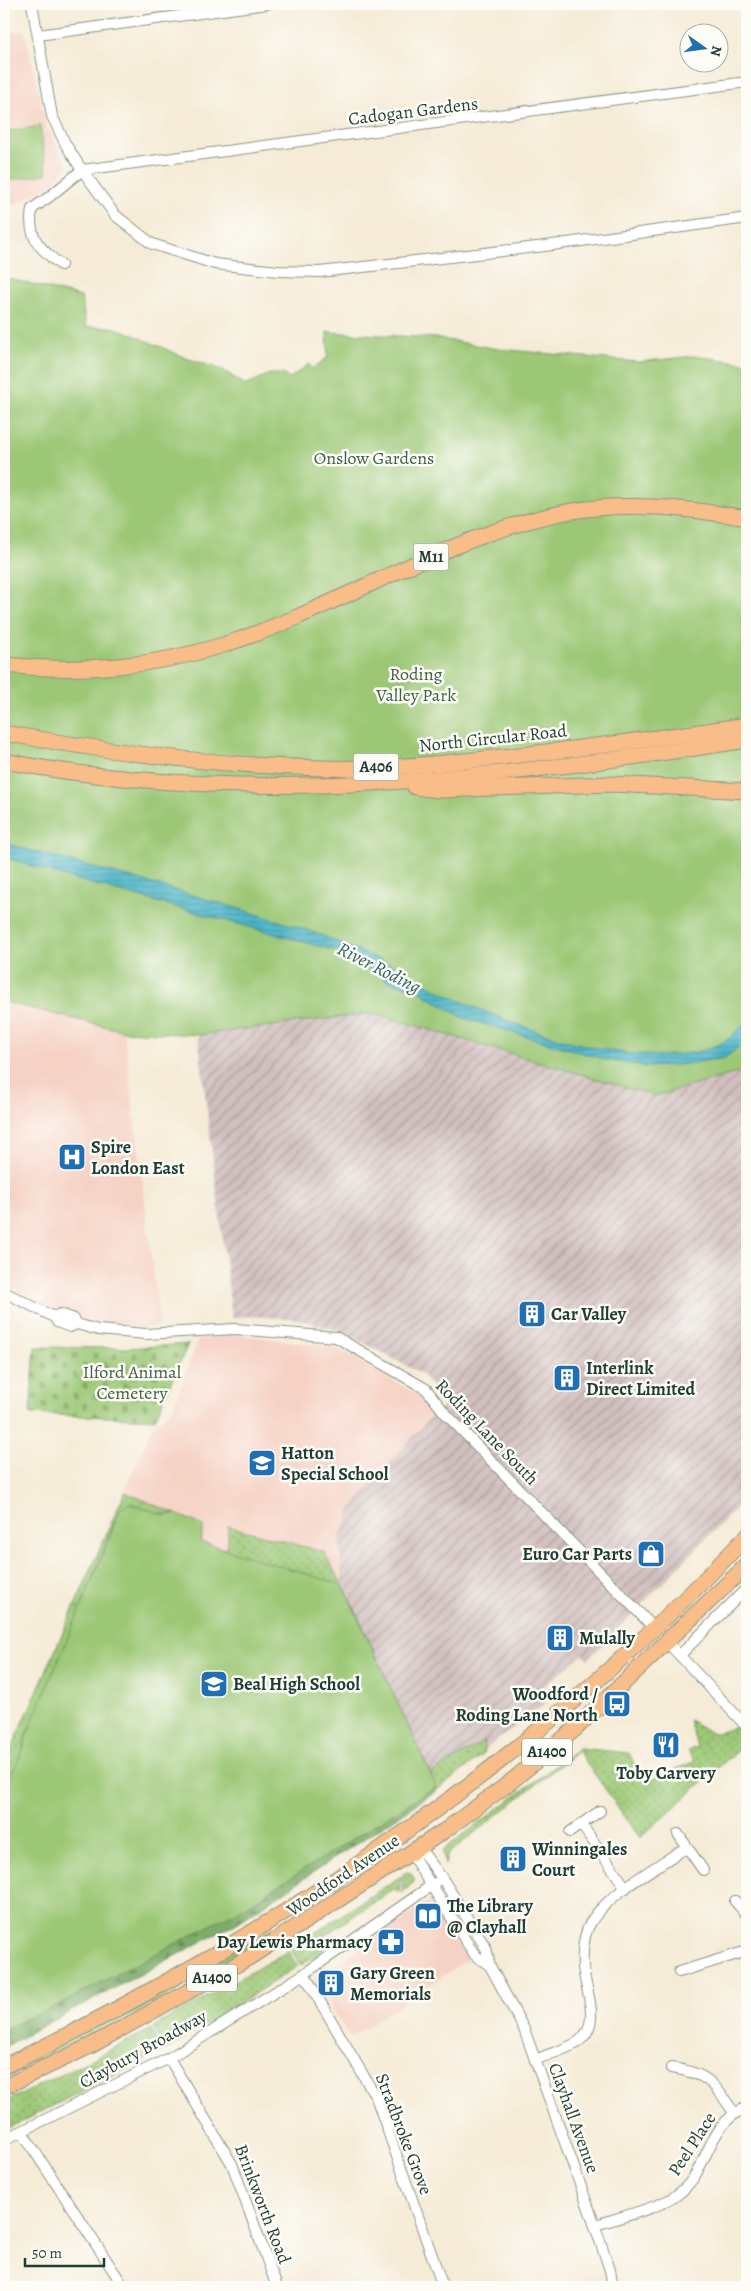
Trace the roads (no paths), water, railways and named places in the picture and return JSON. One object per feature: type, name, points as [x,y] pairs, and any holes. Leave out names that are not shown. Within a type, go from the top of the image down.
[{"type":"highway","name":"M11","points":[[4,665],[91,668],[184,655],[222,645],[296,616],[424,559],[504,529],[566,512],[624,506],[650,506],[747,518]]},
{"type":"highway","name":"North Circular Road","points":[[4,733],[140,754],[207,761],[324,768],[420,765],[508,757],[747,725]]},
{"type":"highway","name":"North Circular Road","points":[[4,761],[96,776],[200,785],[306,787],[386,783],[570,765],[747,740]]},
{"type":"highway","points":[[386,783],[438,790],[612,784],[747,790]]},
{"type":"highway","name":"A1400","points":[[654,1628],[747,1536]]},
{"type":"highway","name":"A1400","points":[[667,1642],[747,1565]]},
{"type":"highway","name":"Woodford Avenue","points":[[4,2066],[82,2028],[156,1988],[302,1901],[411,1828],[508,1755],[574,1700],[654,1628]]},
{"type":"highway","name":"Woodford Avenue","points":[[4,2087],[92,2045],[241,1961],[304,1923],[444,1831],[516,1778],[575,1729],[667,1642]]},
{"type":"highway","points":[[302,1901],[331,1892],[398,1849],[415,1849],[411,1828]]},
{"type":"street","points":[[32,4],[52,116],[66,145],[82,170],[115,215],[152,244],[215,264],[278,271],[320,272],[398,264],[747,218]]},
{"type":"street","points":[[38,35],[195,8],[267,4]]},
{"type":"street","name":"Cadogan Gardens","points":[[82,170],[747,82]]},
{"type":"street","points":[[62,265],[40,249],[30,221],[32,209],[82,170]]},
{"type":"street","name":"Roding Lane South","points":[[5,1296],[54,1317],[57,1322],[70,1327],[77,1324],[98,1330],[146,1334],[235,1330],[336,1337],[426,1389],[445,1413],[654,1628]]},
{"type":"street","points":[[680,1655],[747,1588]]},
{"type":"street","points":[[667,1642],[747,1727]]},
{"type":"street","points":[[570,1832],[600,1811]]},
{"type":"street","points":[[581,1824],[626,1888]]},
{"type":"street","points":[[678,1834],[703,1870]]},
{"type":"street","points":[[535,2060],[577,2042],[586,2034],[592,2017],[583,1968],[582,1946],[590,1922],[605,1904],[687,1847]]},
{"type":"street","name":"Clayhall Avenue","points":[[490,1966],[475,1955],[414,1858],[415,1849],[424,1854],[442,1878],[486,1948],[490,1966],[524,2029],[595,2225],[613,2287]]},
{"type":"street","name":"Claybury Broadway","points":[[4,2140],[169,2058],[304,1974],[442,1878]]},
{"type":"street","points":[[735,1901],[747,1915]]},
{"type":"street","points":[[680,1972],[747,1951]]},
{"type":"street","name":"Stradbroke Grove","points":[[304,1974],[376,2097],[443,2287]]},
{"type":"street","name":"Brinkworth Road","points":[[169,2058],[232,2164],[277,2287]]},
{"type":"street","name":"Peel Place","points":[[671,2068],[687,2070],[703,2076],[716,2087],[734,2113]]},
{"type":"street","name":"Peel Place","points":[[595,2225],[674,2197],[698,2170],[722,2124],[734,2113],[747,2107]]},
{"type":"street","points":[[22,2132],[124,2287]]},
{"type":"water","name":"River Roding","points":[[4,843],[198,897],[313,932],[396,966],[437,990],[471,1006],[505,1020],[581,1044],[621,1052],[658,1055],[693,1052],[724,1042],[747,1021],[747,1040],[725,1058],[679,1065],[648,1067],[607,1060],[463,1018],[417,990],[386,980],[340,952],[59,875],[4,857]]},
{"type":"place","name":"Spire London East","points":[[72,1157]]},
{"type":"place","name":"Car Valley","points":[[532,1314]]},
{"type":"place","name":"Interlink Direct Limited","points":[[567,1378]]},
{"type":"place","name":"Hatton Special School","points":[[262,1463]]},
{"type":"place","name":"Euro Car Parts","points":[[651,1554]]},
{"type":"place","name":"Mulally","points":[[560,1638]]},
{"type":"place","name":"Beal High School","points":[[214,1684]]},
{"type":"place","name":"Woodford / Roding Lane North","points":[[617,1704]]},
{"type":"place","name":"Toby Carvery","points":[[666,1745]]},
{"type":"place","name":"Winningales Court","points":[[513,1859]]},
{"type":"place","name":"The Library @ Clayhall","points":[[428,1916]]},
{"type":"place","name":"Day Lewis Pharmacy","points":[[391,1942]]},
{"type":"place","name":"Gary Green Memorials","points":[[331,1983]]},
{"type":"park label","name":"Onslow Gardens","points":[[374,458]]},
{"type":"park label","name":"Roding Valley Park","points":[[416,684]]},
{"type":"park label","name":"Ilford Animal Cemetery","points":[[132,1382]]}]
